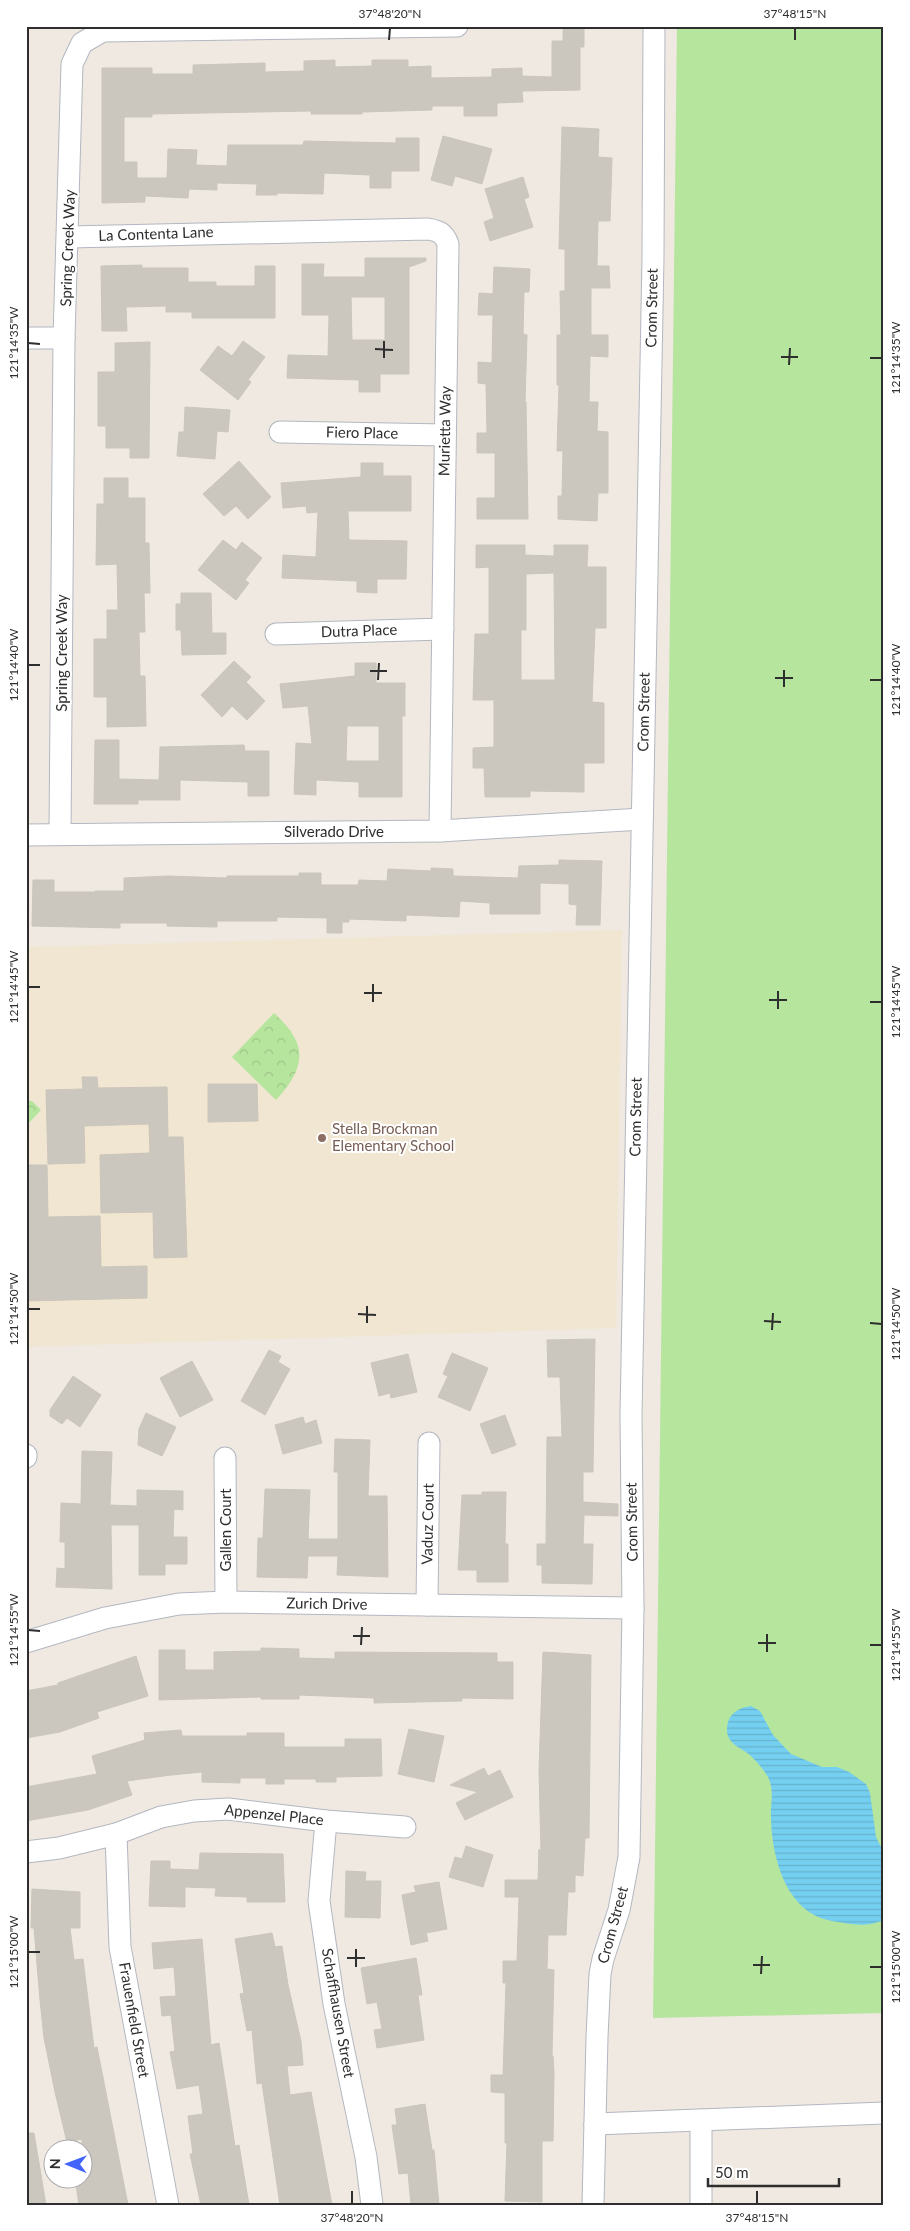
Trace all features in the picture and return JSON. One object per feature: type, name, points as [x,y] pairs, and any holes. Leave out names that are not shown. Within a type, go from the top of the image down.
[{"type":"street","name":"Spring Creek Way","points":[[60,834],[64,338],[69,237],[72,64],[82,43],[103,30],[457,26]]},
{"type":"street","name":"Crom Street","points":[[593,2205],[600,1974],[619,1910],[629,1857],[634,1608],[631,1415],[652,278],[654,26]]},
{"type":"street","name":"Murietta Way","points":[[243,232],[428,229],[439,231],[446,237],[448,244],[440,831]]},
{"type":"street","name":"La Contenta Lane","points":[[69,237],[243,232]]},
{"type":"street","points":[[26,338],[64,338]]},
{"type":"street","name":"Fiero Place","points":[[280,432],[445,435]]},
{"type":"street","name":"Dutra Place","points":[[276,634],[443,629]]},
{"type":"street","name":"Silverado Drive","points":[[26,835],[440,831],[642,819]]},
{"type":"street","name":"Vaduz Court","points":[[427,1605],[428,1443]]},
{"type":"street","name":"Gallen Court","points":[[225,1458],[226,1602]]},
{"type":"street","name":"Zurich Drive","points":[[26,1642],[105,1618],[179,1604],[226,1602],[634,1608]]},
{"type":"street","name":"Appenzel Place","points":[[26,1852],[59,1848],[116,1834],[161,1817],[228,1809],[326,1821],[405,1827]]},
{"type":"street","name":"Schaffhausen Street","points":[[326,1821],[319,1901],[334,2004],[366,2157],[372,2205]]},
{"type":"street","name":"Frauenfield Street","points":[[116,1834],[120,1947],[168,2205]]},
{"type":"street","points":[[595,2124],[884,2114]]},
{"type":"street","points":[[701,2120],[701,2205]]},
{"type":"shaded area","name":"Stella Brockman Elementary School","points":[[622,930],[616,1328],[26,1347],[26,947]]},
{"type":"green space","points":[[677,26],[884,26],[884,2013],[653,2018]]},
{"type":"green space","points":[[274,1013],[293,1035],[298,1045],[299,1055],[298,1066],[294,1076],[276,1100],[232,1057]]},
{"type":"green space","points":[[26,1101],[32,1101],[41,1110],[26,1126]]},
{"type":"water","points":[[751,1706],[760,1711],[773,1735],[791,1754],[822,1767],[837,1767],[849,1772],[866,1784],[870,1793],[876,1837],[884,1853],[884,1920],[864,1925],[832,1921],[816,1916],[803,1907],[793,1895],[785,1882],[774,1850],[771,1818],[772,1792],[768,1777],[748,1753],[732,1743],[728,1735],[727,1724],[731,1716],[742,1708]]},
{"type":"building","points":[[563,26],[584,26],[584,47],[580,47],[580,90],[522,91],[523,102],[497,103],[497,116],[464,116],[464,106],[432,106],[432,110],[362,112],[362,114],[311,114],[311,111],[152,114],[152,117],[124,117],[124,162],[137,162],[137,178],[167,178],[168,149],[197,150],[196,165],[227,166],[228,145],[303,145],[304,141],[396,143],[396,138],[419,138],[419,171],[391,171],[391,188],[370,188],[370,175],[324,173],[323,194],[277,193],[277,195],[256,195],[257,184],[217,183],[217,190],[189,189],[188,198],[145,196],[145,202],[102,203],[102,68],[152,68],[152,74],[193,74],[193,65],[265,63],[265,72],[304,71],[304,61],[335,60],[335,67],[372,66],[372,60],[408,60],[408,67],[431,66],[431,78],[492,77],[492,69],[522,68],[522,76],[552,77],[552,41],[563,41]]},
{"type":"building","points":[[562,127],[599,129],[598,157],[612,158],[610,221],[598,221],[597,266],[609,266],[610,288],[591,288],[591,335],[608,335],[608,357],[590,356],[589,402],[598,402],[597,431],[608,432],[608,493],[598,493],[597,521],[558,519],[558,496],[562,496],[563,451],[557,451],[559,385],[557,385],[557,335],[561,335],[560,291],[565,291],[565,249],[559,249]]},
{"type":"building","points":[[443,136],[492,149],[482,184],[455,176],[452,186],[431,180]]},
{"type":"building","points":[[523,177],[529,197],[524,199],[533,227],[490,241],[484,222],[494,218],[485,189]]},
{"type":"building","points":[[365,258],[426,258],[426,261],[409,267],[409,374],[380,374],[380,392],[359,392],[359,380],[287,378],[288,355],[328,356],[329,315],[302,315],[302,264],[324,264],[323,277],[365,277]],"holes":[[[351,297],[385,297],[385,340],[352,340]]]},
{"type":"building","points":[[142,265],[142,268],[188,268],[188,282],[216,282],[216,286],[255,286],[255,266],[275,266],[275,318],[192,318],[192,312],[166,312],[166,306],[126,307],[127,331],[102,331],[101,266]]},
{"type":"building","points":[[494,267],[530,269],[529,292],[524,292],[523,334],[527,335],[525,402],[528,519],[477,519],[477,498],[495,498],[495,453],[477,453],[477,433],[487,433],[486,384],[478,383],[478,362],[492,363],[493,315],[478,315],[479,293],[493,294]]},
{"type":"building","points":[[243,341],[265,357],[248,380],[251,382],[238,400],[200,370],[218,346],[232,356]]},
{"type":"building","points":[[150,342],[149,458],[130,458],[130,448],[106,448],[106,426],[98,426],[98,372],[115,372],[115,343]]},
{"type":"building","points":[[185,407],[230,410],[228,432],[217,431],[215,459],[177,456],[179,432],[184,432]]},
{"type":"building","points":[[239,461],[271,497],[248,519],[236,506],[224,516],[203,494]]},
{"type":"building","points":[[361,463],[383,463],[383,476],[411,476],[411,511],[348,511],[349,540],[407,541],[406,579],[377,579],[377,593],[357,592],[357,581],[282,578],[283,555],[316,557],[318,512],[307,513],[306,506],[283,508],[281,483],[361,477]]},
{"type":"building","points":[[104,478],[128,478],[128,498],[145,498],[145,543],[149,543],[150,593],[144,593],[145,632],[139,632],[140,676],[145,676],[146,726],[107,727],[107,697],[94,697],[94,639],[107,639],[107,610],[118,610],[117,564],[96,565],[97,504],[104,504]]},
{"type":"building","points":[[223,540],[236,550],[242,542],[262,558],[245,580],[249,583],[236,600],[198,570]]},
{"type":"building","points":[[476,545],[525,545],[525,555],[554,556],[554,545],[588,545],[587,567],[606,567],[606,628],[595,628],[592,702],[604,703],[604,763],[584,763],[584,792],[530,791],[530,797],[485,797],[484,768],[473,768],[473,748],[494,747],[494,700],[473,700],[475,634],[489,634],[489,567],[476,568]],"holes":[[[554,573],[555,680],[521,680],[521,630],[526,630],[526,574]]]},
{"type":"building","points":[[181,593],[211,593],[212,633],[226,633],[226,654],[182,655],[181,630],[176,630],[176,604],[181,604]]},
{"type":"building","points":[[234,661],[251,677],[246,682],[265,701],[247,720],[232,706],[222,717],[201,695]]},
{"type":"building","points":[[355,663],[376,663],[376,683],[405,683],[405,716],[402,716],[402,797],[359,797],[359,782],[316,780],[316,795],[294,794],[296,743],[312,744],[308,706],[283,708],[280,684],[355,676]],"holes":[[[347,726],[379,726],[379,761],[346,761]]]},
{"type":"building","points":[[95,740],[119,740],[119,779],[159,780],[160,747],[244,745],[245,751],[269,751],[269,796],[248,796],[248,782],[180,780],[180,800],[138,800],[138,804],[94,804]]},
{"type":"building","points":[[559,860],[602,861],[600,925],[576,925],[577,905],[569,904],[569,884],[540,883],[540,914],[490,914],[490,903],[460,901],[459,917],[406,915],[406,921],[349,919],[349,922],[342,922],[342,933],[327,933],[327,918],[277,917],[277,921],[217,921],[217,927],[167,926],[167,923],[120,923],[120,928],[32,926],[33,880],[54,880],[54,892],[124,891],[124,878],[168,876],[227,878],[227,876],[299,876],[299,873],[321,873],[321,885],[358,885],[359,880],[387,881],[388,869],[431,871],[431,868],[453,869],[453,876],[518,878],[519,866],[559,865]]},
{"type":"building","points":[[82,1077],[97,1077],[98,1088],[167,1087],[168,1137],[183,1137],[187,1257],[154,1258],[153,1212],[101,1213],[100,1155],[150,1153],[149,1124],[84,1126],[85,1163],[48,1164],[46,1090],[83,1089]]},
{"type":"building","points":[[208,1084],[257,1084],[258,1121],[208,1122]]},
{"type":"building","points":[[26,1165],[47,1165],[48,1217],[100,1216],[101,1267],[147,1266],[147,1298],[26,1301]]},
{"type":"building","points":[[595,1339],[593,1472],[583,1472],[583,1502],[618,1504],[618,1516],[584,1515],[583,1544],[593,1544],[592,1584],[542,1583],[542,1565],[537,1565],[537,1544],[546,1544],[547,1437],[562,1437],[560,1377],[548,1377],[547,1340]]},
{"type":"building","points":[[269,1350],[281,1356],[278,1362],[290,1369],[265,1415],[241,1401]]},
{"type":"building","points":[[452,1353],[488,1368],[470,1411],[438,1397],[448,1376],[443,1374]]},
{"type":"building","points":[[408,1354],[417,1392],[391,1398],[390,1393],[379,1396],[371,1363]]},
{"type":"building","points":[[192,1361],[213,1400],[180,1417],[160,1378]]},
{"type":"building","points":[[73,1376],[101,1395],[80,1427],[67,1418],[62,1424],[50,1416],[50,1410]]},
{"type":"building","points":[[146,1413],[176,1427],[162,1456],[138,1445],[139,1429]]},
{"type":"building","points":[[505,1415],[516,1445],[492,1454],[480,1424]]},
{"type":"building","points":[[303,1417],[305,1424],[316,1420],[322,1443],[283,1454],[275,1425]]},
{"type":"building","points":[[335,1439],[370,1440],[368,1496],[387,1496],[388,1577],[337,1575],[338,1556],[308,1556],[307,1578],[257,1577],[258,1538],[263,1538],[265,1489],[310,1490],[308,1539],[338,1539],[338,1472],[334,1472]]},
{"type":"building","points":[[82,1451],[112,1452],[110,1505],[137,1506],[137,1490],[183,1491],[183,1510],[174,1509],[173,1537],[187,1537],[187,1564],[165,1564],[165,1575],[139,1575],[139,1525],[111,1525],[112,1589],[56,1587],[57,1568],[65,1569],[65,1542],[60,1542],[61,1503],[81,1504]]},
{"type":"building","points":[[482,1492],[506,1492],[505,1544],[508,1544],[508,1582],[477,1582],[477,1570],[458,1570],[462,1495],[482,1495]]},
{"type":"building","points":[[261,1648],[299,1649],[299,1658],[335,1659],[335,1652],[497,1653],[497,1662],[513,1662],[513,1699],[462,1698],[462,1701],[374,1703],[374,1698],[299,1695],[299,1699],[261,1699],[261,1697],[159,1700],[159,1650],[185,1650],[185,1670],[214,1670],[214,1652],[261,1651]]},
{"type":"building","points":[[543,1652],[591,1655],[589,1838],[585,1838],[583,1876],[575,1875],[575,1892],[568,1892],[566,1935],[548,1935],[547,1969],[554,1970],[553,2141],[542,2141],[542,2202],[505,2201],[507,2143],[505,2143],[505,2093],[491,2092],[491,2075],[503,2075],[506,1983],[503,1983],[503,1961],[517,1961],[519,1897],[505,1897],[505,1880],[538,1880],[539,1849],[541,1852],[539,1770]]},
{"type":"building","points":[[136,1656],[148,1696],[97,1712],[99,1718],[60,1732],[26,1738],[26,1691],[58,1685],[58,1683]]},
{"type":"building","points":[[409,1729],[444,1736],[434,1782],[398,1774]]},
{"type":"building","points":[[181,1730],[182,1736],[247,1736],[247,1733],[284,1733],[284,1747],[345,1747],[345,1739],[381,1739],[382,1776],[336,1777],[336,1782],[316,1782],[316,1779],[284,1779],[284,1784],[266,1784],[266,1778],[240,1778],[240,1783],[202,1782],[202,1772],[171,1775],[127,1781],[132,1795],[88,1810],[26,1821],[26,1787],[97,1774],[92,1756],[145,1740],[144,1733]]},
{"type":"building","points":[[484,1768],[488,1776],[500,1770],[513,1797],[465,1820],[456,1803],[478,1792],[450,1785]]},
{"type":"building","points":[[466,1846],[493,1855],[483,1887],[449,1877],[455,1857],[462,1859]]},
{"type":"building","points":[[200,1853],[283,1854],[285,1902],[247,1902],[247,1897],[215,1896],[216,1888],[185,1887],[185,1907],[149,1906],[151,1861],[170,1861],[170,1869],[199,1870]]},
{"type":"building","points":[[346,1871],[366,1872],[365,1881],[381,1881],[380,1918],[345,1917]]},
{"type":"building","points":[[439,1882],[447,1929],[426,1933],[428,1941],[411,1945],[402,1895],[416,1892],[414,1886]]},
{"type":"building","points":[[32,1889],[80,1892],[80,1928],[70,1928],[74,1960],[83,1959],[94,2048],[97,2047],[128,2205],[79,2205],[76,2188],[92,2188],[92,2138],[66,2138],[44,2038],[34,1928],[31,1928]]},
{"type":"building","points":[[272,1933],[275,1947],[282,1946],[288,1985],[301,2041],[303,2065],[287,2066],[290,2095],[311,2092],[332,2205],[280,2205],[262,2083],[257,2084],[252,2030],[247,2031],[240,1994],[244,1993],[235,1939]]},
{"type":"building","points":[[202,1939],[211,2045],[219,2043],[235,2146],[239,2145],[249,2205],[201,2205],[190,2154],[193,2154],[188,2116],[203,2114],[199,2085],[177,2089],[170,2052],[175,2051],[171,2015],[162,2016],[160,1997],[176,1996],[174,1967],[154,1969],[152,1943]]},
{"type":"building","points":[[416,1958],[422,1995],[418,1995],[424,2040],[377,2048],[374,2030],[382,2029],[377,2002],[367,2004],[361,1968]]},
{"type":"building","points":[[425,2104],[432,2150],[434,2150],[439,2205],[411,2205],[408,2173],[399,2174],[392,2125],[397,2125],[395,2109]]},
{"type":"building","points":[[26,2133],[34,2133],[46,2205],[26,2205]]},
{"type":"place","name":"Stella Brockman Elementary School","points":[[322,1138]]}]
